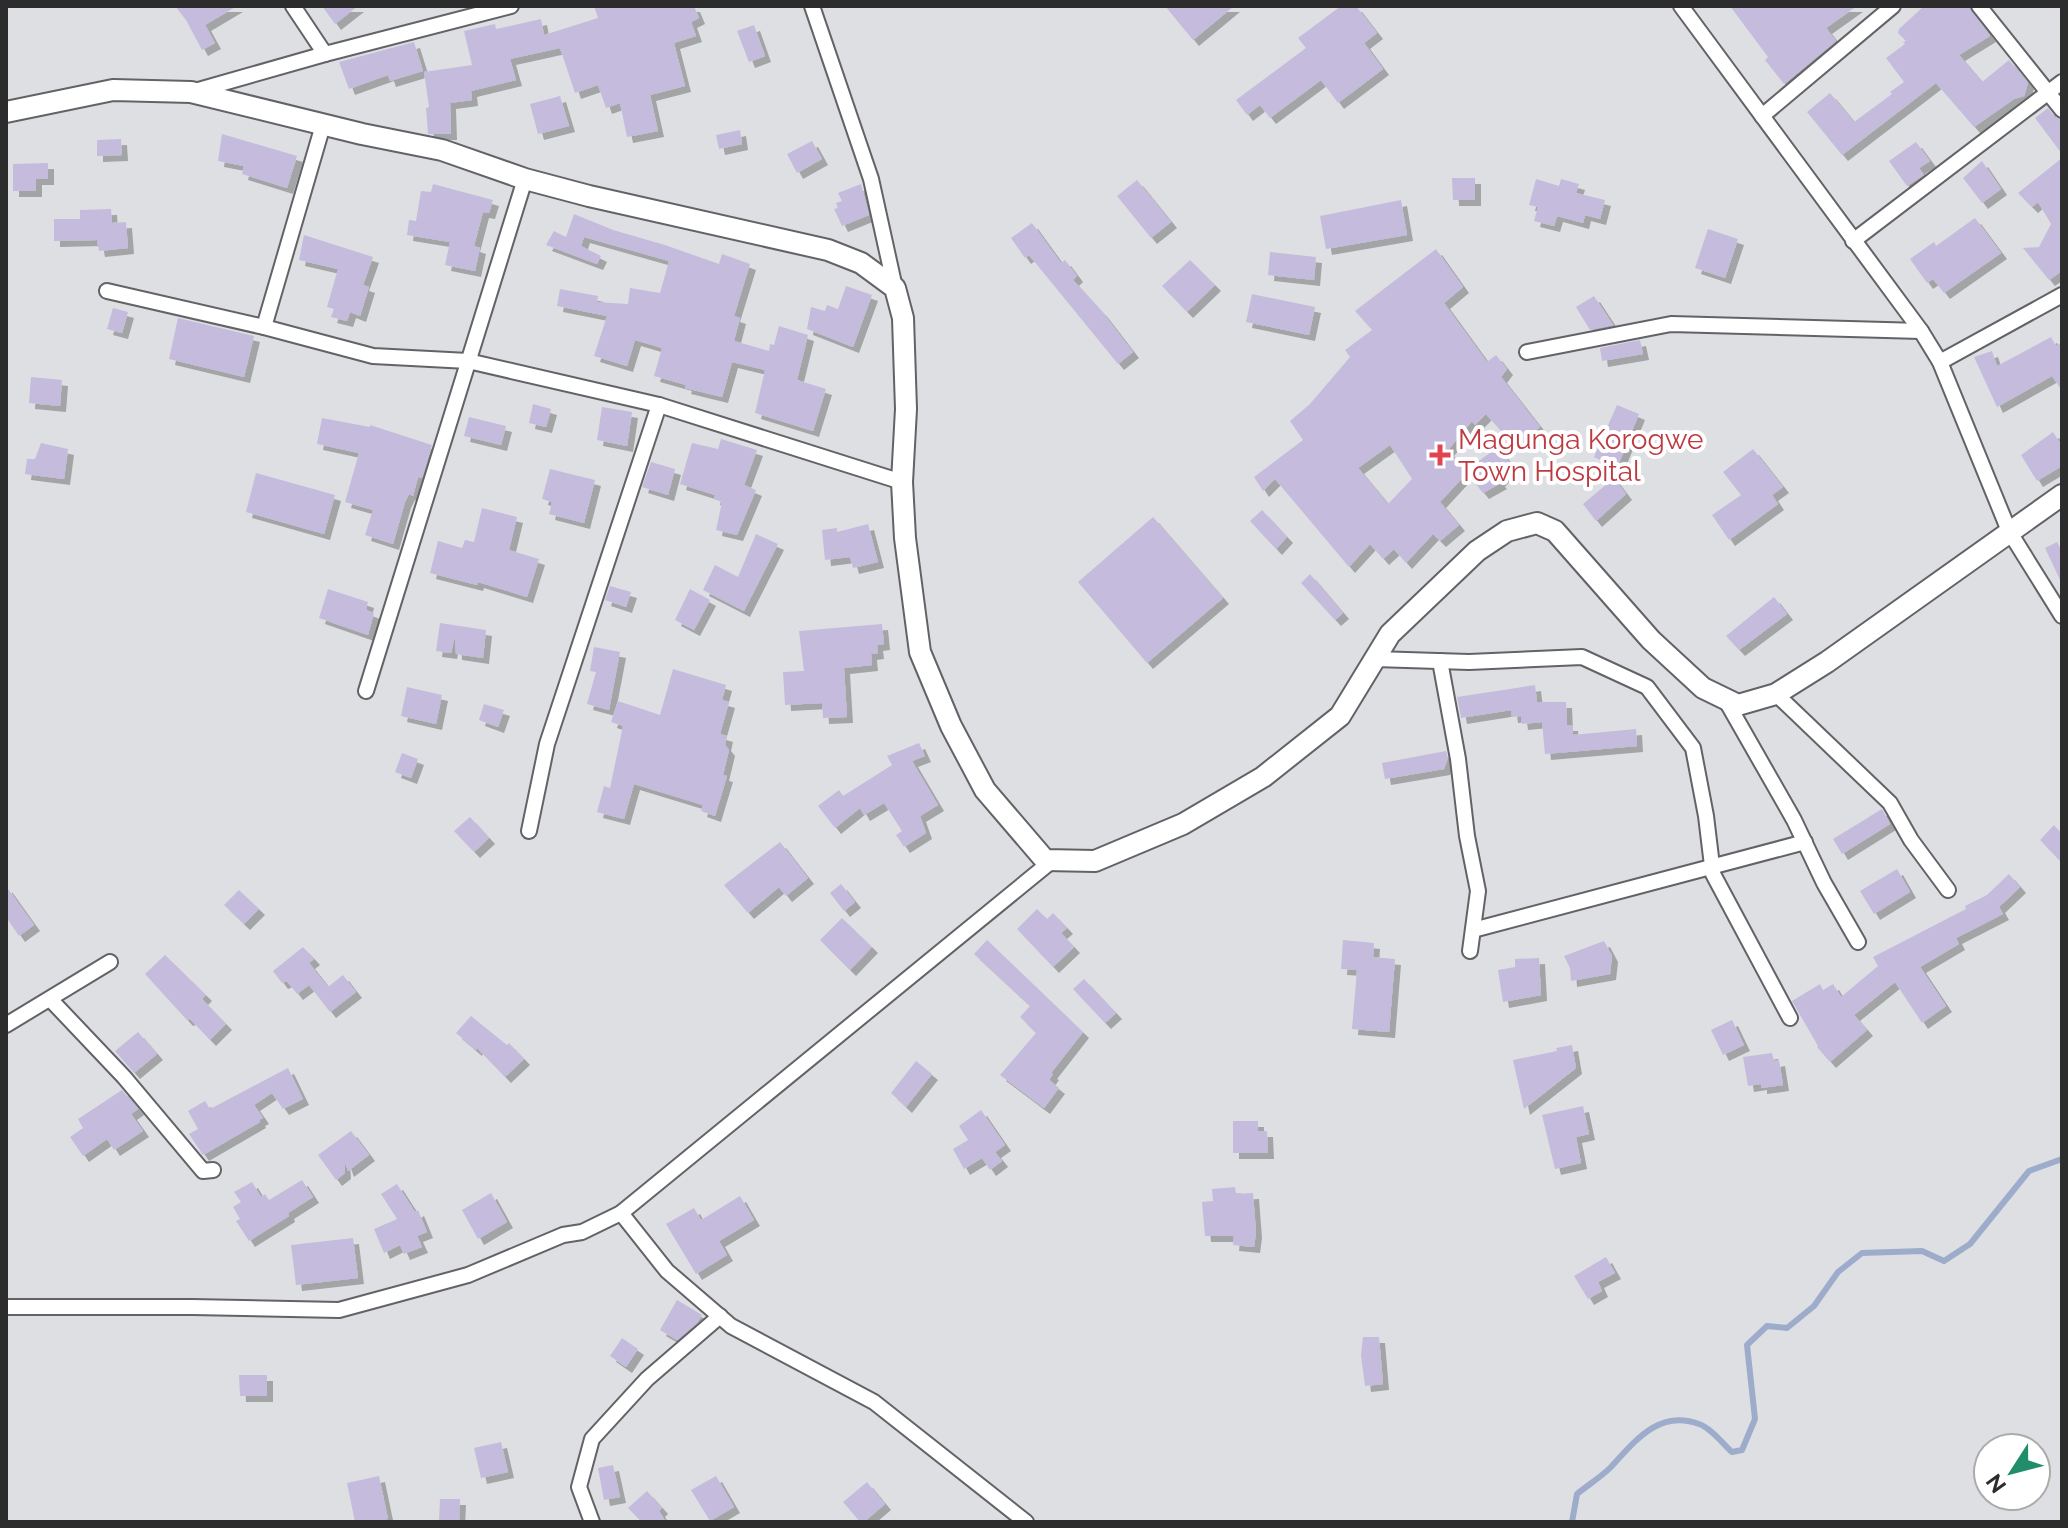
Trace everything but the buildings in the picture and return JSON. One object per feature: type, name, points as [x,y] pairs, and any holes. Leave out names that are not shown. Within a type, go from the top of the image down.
[{"type":"street","points":[[293,6],[325,54]]},
{"type":"street","points":[[191,92],[494,8],[511,6]]},
{"type":"street","points":[[6,1307],[339,1310],[468,1275],[563,1235],[582,1232],[621,1213],[1048,864],[985,790],[951,726],[920,652],[905,538],[902,482],[906,409],[903,318],[871,179],[812,6]]},
{"type":"street","points":[[1681,6],[1921,331],[1940,362],[2009,531],[2062,616]]},
{"type":"street","points":[[1762,116],[1893,6]]},
{"type":"street","points":[[1979,6],[2062,110]]},
{"type":"street","points":[[1853,241],[2062,82]]},
{"type":"street","points":[[6,112],[113,90],[191,92],[323,125],[442,150],[525,179],[589,196],[828,250],[861,263],[895,288]]},
{"type":"street","points":[[264,327],[323,125]]},
{"type":"street","points":[[366,691],[525,179]]},
{"type":"street","points":[[107,291],[373,356],[468,361],[659,405],[902,482]]},
{"type":"street","points":[[1940,362],[2062,295]]},
{"type":"street","points":[[1527,352],[1671,324],[1921,331]]},
{"type":"street","points":[[529,831],[547,744],[659,405]]},
{"type":"street","points":[[1045,860],[1095,861],[1183,824],[1263,777],[1340,716],[1390,634],[1477,551],[1507,531],[1537,523],[1555,531],[1651,640],[1703,688],[1738,705],[1776,694],[1827,662],[2062,495]]},
{"type":"street","points":[[1375,659],[1440,661],[1582,657],[1647,687],[1693,748],[1713,874],[1790,1018]]},
{"type":"street","points":[[1440,661],[1478,891],[1470,951]]},
{"type":"street","points":[[1776,694],[1890,803],[1911,840],[1948,890]]},
{"type":"street","points":[[1725,699],[1858,942]]},
{"type":"street","points":[[1473,930],[1805,842]]},
{"type":"street","points":[[6,1025],[110,962]]},
{"type":"street","points":[[50,999],[124,1077],[203,1171],[213,1170]]},
{"type":"street","points":[[621,1213],[667,1271],[731,1326],[874,1402],[1026,1522]]},
{"type":"street","points":[[592,1522],[579,1487],[592,1439],[647,1379],[720,1316]]},
{"type":"waterway","points":[[1572,1522],[1577,1494],[1607,1471],[1639,1438],[1660,1424],[1685,1420],[1699,1424],[1732,1452],[1742,1450],[1755,1419],[1747,1345],[1767,1326],[1787,1328],[1814,1306],[1838,1272],[1862,1253],[1922,1251],[1944,1261],[1970,1244],[2029,1171],[2062,1159]]},
{"type":"place","name":"Magunga Korogwe Town Hospital","points":[[1440,455]]}]
